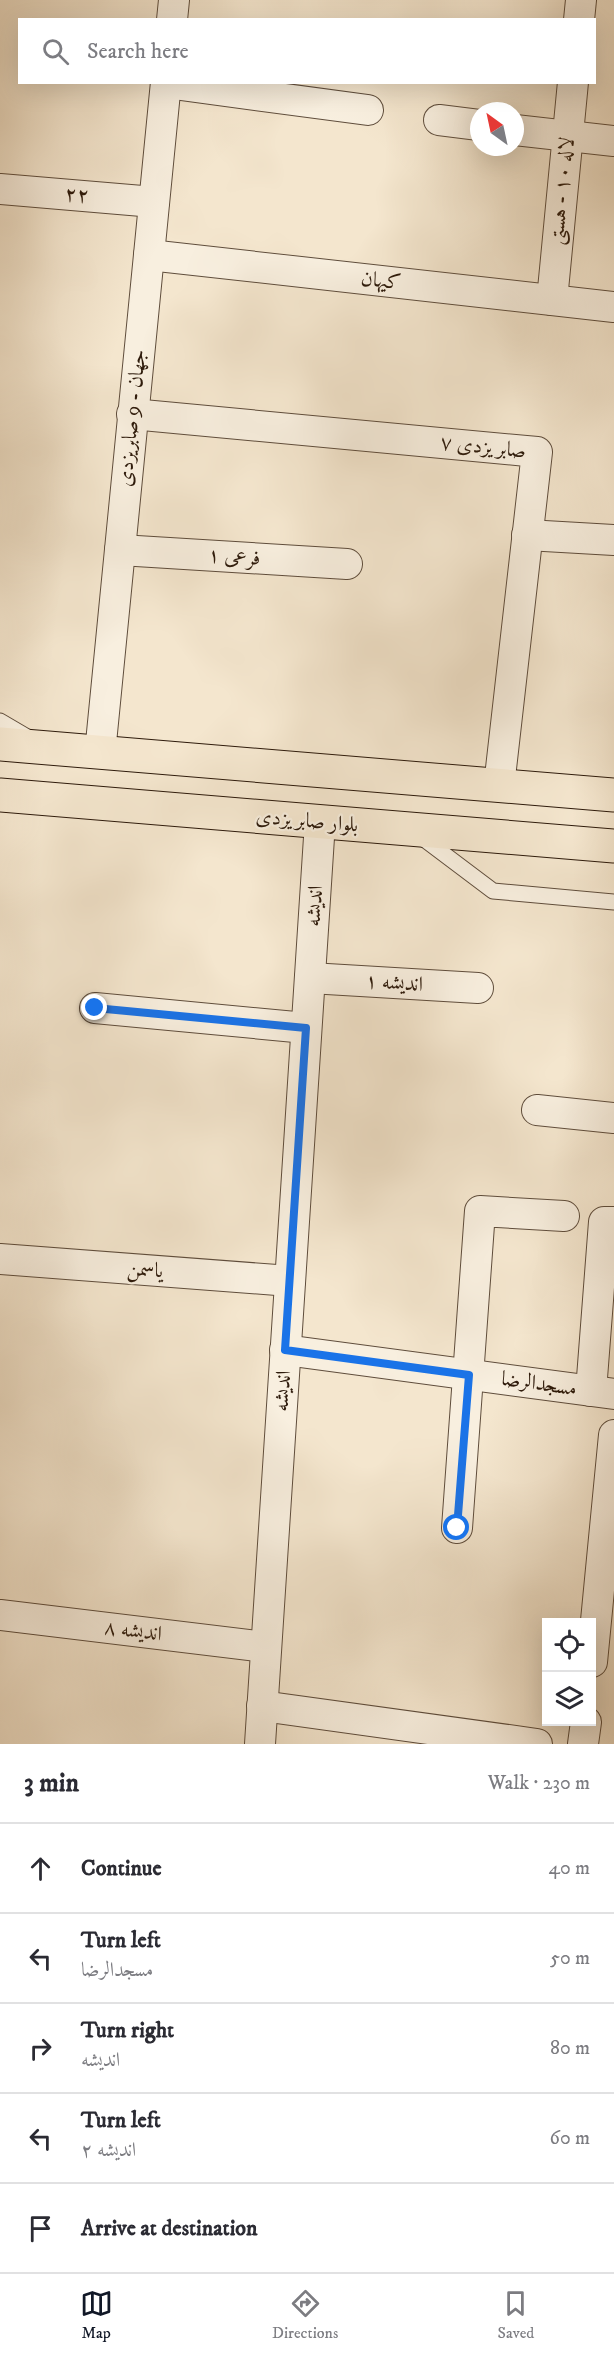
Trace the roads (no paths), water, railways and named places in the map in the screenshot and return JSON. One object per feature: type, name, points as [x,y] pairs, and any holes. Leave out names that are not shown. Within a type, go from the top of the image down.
[{"type":"main road","points":[[0,744],[614,795]]},
{"type":"main road","name":"بلوار صابر یزدی","points":[[0,795],[614,846]]},
{"type":"street","points":[[172,18],[174,0]]},
{"type":"street","points":[[579,18],[581,0]]},
{"type":"street","name":"جهان - 9 صابریزدی","points":[[100,753],[166,84]]},
{"type":"street","points":[[173,84],[368,110]]},
{"type":"street","name":"لاله ۱۰ - هستی","points":[[552,300],[573,84]]},
{"type":"street","points":[[439,120],[470,124]]},
{"type":"street","points":[[524,131],[614,141]]},
{"type":"street","name":"۲۲","points":[[0,189],[154,202]]},
{"type":"street","name":"کیهان","points":[[149,255],[614,307]]},
{"type":"street","name":"صابر یزدی ۷","points":[[132,414],[537,452],[499,786]]},
{"type":"street","points":[[527,535],[614,540]]},
{"type":"street","name":"فرعی ۱","points":[[120,550],[347,564]]},
{"type":"street","name":"اندیشه","points":[[260,1744],[320,822]]},
{"type":"street","name":"اندیشه ۱","points":[[310,978],[478,988]]},
{"type":"street","points":[[95,1008],[306,1028]]},
{"type":"street","points":[[537,1110],[614,1118]]},
{"type":"street","points":[[457,1528],[480,1211],[564,1216]]},
{"type":"street","points":[[603,1392],[604,1222],[614,1222]]},
{"type":"street","name":"یاسمن","points":[[0,1259],[290,1281]]},
{"type":"street","name":"مسجدالرضا","points":[[285,1350],[603,1392]]},
{"type":"street","points":[[595,1618],[614,1435]]},
{"type":"street","name":"اندیشه ۸","points":[[0,1615],[266,1647]]},
{"type":"street","points":[[262,1706],[537,1744]]},
{"type":"street","points":[[583,1744],[585,1726]]},
{"type":"lane","points":[[0,721],[48,748]]},
{"type":"lane","points":[[410,829],[493,891],[614,902]]}]
